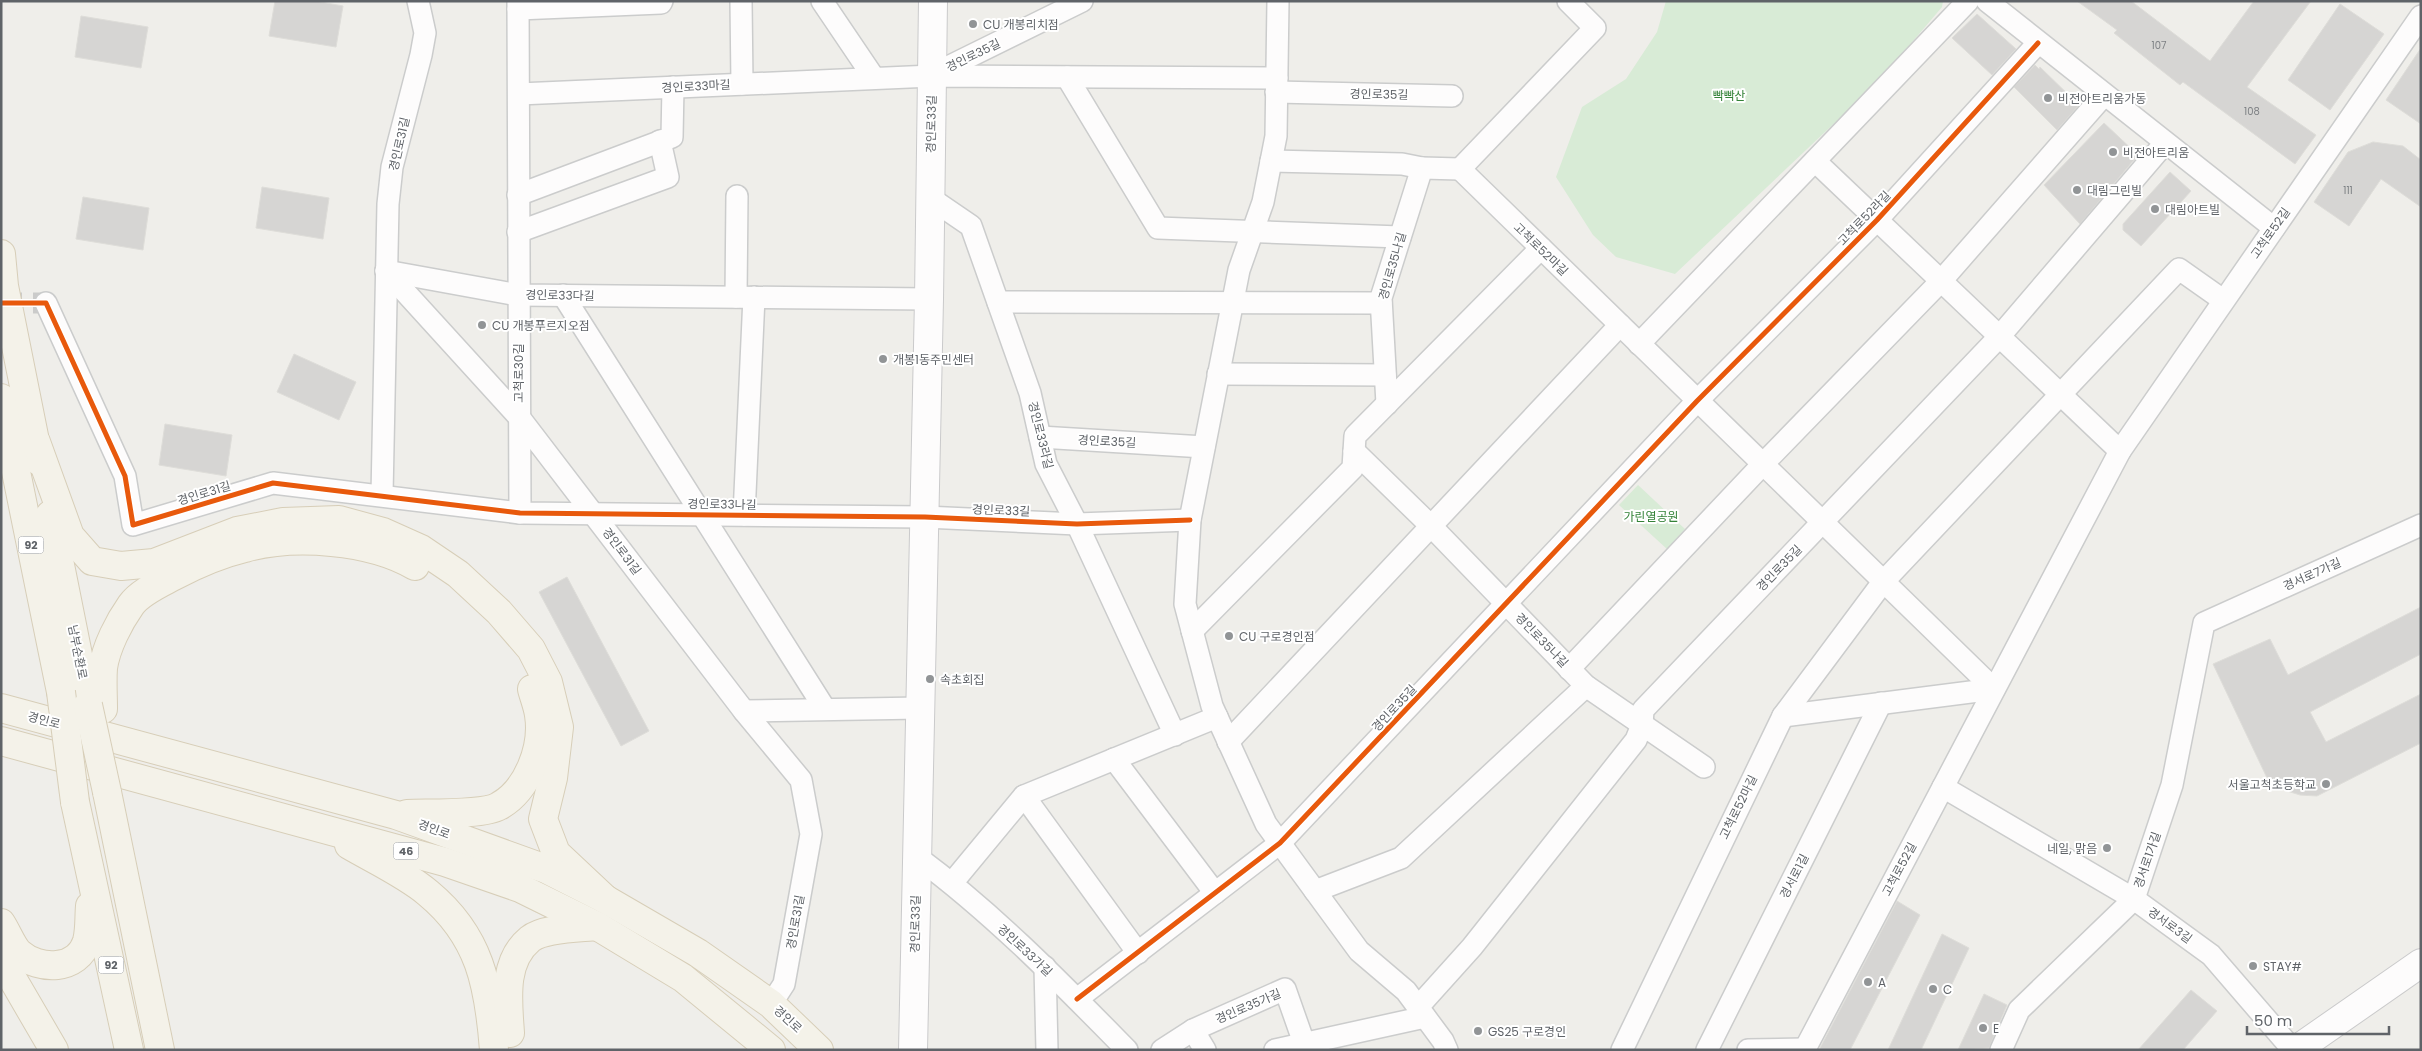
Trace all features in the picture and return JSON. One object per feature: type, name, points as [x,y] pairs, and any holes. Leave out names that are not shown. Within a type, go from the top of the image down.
[{"type":"main road","name":"남부순환로","points":[[1,254],[16,442],[61,692],[75,802],[129,1050]]},
{"type":"main road","name":"남부순환로","points":[[1,398],[96,707],[107,792],[160,1050]]},
{"type":"main road","points":[[16,442],[70,536],[92,562],[121,566],[154,563],[236,531],[283,522],[339,520],[383,532],[421,549],[458,574],[499,612],[531,649],[548,682],[559,727],[553,778],[543,820],[556,853],[605,899]]},
{"type":"main road","points":[[96,707],[103,667],[113,637],[132,604],[158,584],[200,563],[246,547],[289,541],[326,542],[376,550],[411,564],[449,587],[488,620],[516,655],[531,687],[540,715],[538,741],[531,768],[520,790],[499,807],[472,811],[396,815]]},
{"type":"main road","name":"경인로","points":[[1,708],[396,815],[546,869],[605,899],[698,953],[771,1004],[819,1050]]},
{"type":"main road","name":"46","points":[[4,743],[318,826],[445,862],[520,888],[597,926],[683,978],[771,1050]]},
{"type":"main road","points":[[318,826],[427,891],[454,916],[478,956],[491,1007],[494,1050]]},
{"type":"main road","points":[[1,923],[19,953],[38,964],[57,966],[77,957],[86,942],[92,880]]},
{"type":"main road","points":[[511,1050],[507,985],[515,957],[530,939],[554,930],[597,926]]},
{"type":"main road","points":[[1,959],[54,1050]]},
{"type":"street","name":"경인로31길","points":[[418,1],[425,33],[392,167],[386,271],[519,417],[744,711],[801,780],[811,834],[784,984],[771,1004]]},
{"type":"street","points":[[518,5],[661,3],[662,1]]},
{"type":"street","points":[[741,1],[742,84]]},
{"type":"street","points":[[822,1],[874,78]]},
{"type":"street","name":"경인로33길","points":[[913,1050],[929,299],[932,1]]},
{"type":"street","name":"경인로35길","points":[[932,76],[1082,1]]},
{"type":"street","points":[[1278,1],[1276,136],[1263,202],[1239,270],[1218,374],[1190,520],[1185,604],[1212,706],[1266,824],[1359,951],[1406,991],[1444,1041],[1447,1050]]},
{"type":"street","points":[[1271,161],[1402,164],[1422,168],[1460,169],[1595,28],[1568,1]]},
{"type":"street","points":[[1640,344],[1968,1]]},
{"type":"street","points":[[1987,1],[2274,228]]},
{"type":"street","name":"고척로30길","points":[[518,5],[520,513]]},
{"type":"street","name":"고척로52길","points":[[1805,1049],[2120,451],[2421,16]]},
{"type":"street","name":"고척로52라길","points":[[1697,401],[1877,220],[2038,43]]},
{"type":"street","name":"경인로33마길","points":[[519,94],[932,76]]},
{"type":"street","name":"경인로35길","points":[[932,76],[1067,76],[1276,85],[1452,96]]},
{"type":"street","points":[[1067,76],[1158,228],[1252,233],[1400,237]]},
{"type":"street","points":[[518,195],[672,137],[673,87]]},
{"type":"street","points":[[1569,669],[1763,464],[1941,281],[2104,95]]},
{"type":"street","points":[[518,232],[668,177],[660,142]]},
{"type":"street","points":[[1822,522],[1999,336],[2165,143]]},
{"type":"street","points":[[1815,161],[2120,451]]},
{"type":"street","name":"경인로35나길","points":[[1387,404],[1381,298],[1422,168]]},
{"type":"street","name":"고척로52마길","points":[[1460,169],[1994,690]]},
{"type":"street","points":[[737,196],[745,297]]},
{"type":"street","name":"경인로33라길","points":[[930,198],[971,226],[1030,393],[1046,464],[1077,524],[1175,735]]},
{"type":"street","points":[[1192,631],[1353,468],[1355,436],[1540,248]]},
{"type":"street","points":[[1883,582],[2179,268],[2223,300]]},
{"type":"street","name":"경인로33다길","points":[[386,271],[518,294],[929,299]]},
{"type":"street","points":[[382,495],[386,271]]},
{"type":"street","name":"경인로33나길","points":[[563,295],[825,709]]},
{"type":"street","name":"경인로33나길","points":[[744,515],[745,297]]},
{"type":"street","points":[[998,302],[1233,301],[1381,303]]},
{"type":"street","name":"경인로31길","points":[[46,302],[125,476],[133,525],[273,483],[520,513]]},
{"type":"street","points":[[1228,742],[1620,325]]},
{"type":"street","points":[[1218,374],[1385,375]]},
{"type":"street","name":"경인로35길","points":[[1077,999],[1280,843],[1697,401]]},
{"type":"street","name":"경인로35길","points":[[1040,437],[1204,447]]},
{"type":"street","name":"경인로35나길","points":[[1354,451],[1431,526],[1586,686],[1704,767]]},
{"type":"street","name":"경인로33나길","points":[[520,513],[592,512],[924,517]]},
{"type":"street","name":"경인로33길","points":[[924,517],[1077,524]]},
{"type":"street","points":[[1077,524],[1190,520]]},
{"type":"street","name":"경인로35길","points":[[1422,1012],[1636,740],[1642,725],[1643,710],[1822,522]]},
{"type":"street","name":"경서로7가길","points":[[2204,624],[2421,525]]},
{"type":"street","name":"고척로52마길","points":[[1622,1050],[1783,716],[1883,582]]},
{"type":"street","name":"경서로1가길","points":[[2001,1050],[2019,1010],[2134,899],[2172,784],[2204,624]]},
{"type":"street","points":[[1315,891],[1401,858],[1586,686]]},
{"type":"street","points":[[1783,716],[1994,690]]},
{"type":"street","name":"경서로1길","points":[[1707,1050],[1881,703]]},
{"type":"street","points":[[744,711],[920,708]]},
{"type":"street","points":[[952,883],[1024,796],[1217,717]]},
{"type":"street","points":[[1114,760],[1216,893]]},
{"type":"street","name":"경서로3길","points":[[1943,787],[2134,899],[2211,955],[2295,1050]]},
{"type":"street","points":[[1024,796],[1138,953]]},
{"type":"street","name":"경인로33가길","points":[[917,857],[952,883],[1045,967],[1127,1050]]},
{"type":"street","points":[[2295,1050],[2421,963]]},
{"type":"street","points":[[1045,967],[1048,1050]]},
{"type":"street","name":"경인로35가길","points":[[1162,1050],[1194,1030],[1285,989],[1304,1043]]},
{"type":"street","points":[[1275,1050],[1422,1012]]},
{"type":"street","points":[[1194,1030],[1205,1050]]},
{"type":"street","points":[[1748,1050],[1805,1049]]},
{"type":"green space","name":"빡빡산","points":[[1666,1],[1943,1],[1942,7],[1880,80],[1675,274],[1616,257],[1593,235],[1556,177],[1582,107],[1626,79],[1657,32]]},
{"type":"green space","name":"가린열공원","points":[[1638,485],[1685,529],[1667,549],[1619,505]]},
{"type":"building","points":[[275,1],[315,1],[343,6],[336,47],[269,36]]},
{"type":"building","points":[[2077,1],[2131,1],[2210,61],[2254,1],[2311,1],[2247,87],[2316,135],[2295,164],[2183,82],[2180,85],[2114,33],[2117,30]]},
{"type":"building","points":[[2340,4],[2384,34],[2330,110],[2288,80]]},
{"type":"building","points":[[1977,14],[2016,49],[1992,75],[1952,38]]},
{"type":"building","points":[[81,16],[148,27],[141,68],[75,57]]},
{"type":"building","points":[[2421,48],[2421,124],[2386,100]]},
{"type":"building","name":"비전아트리움가동","points":[[2035,65],[2039,69],[2040,67],[2079,105],[2057,130],[2014,87]]},
{"type":"building","points":[[2104,123],[2138,155],[2080,224],[2044,185]]},
{"type":"building","points":[[2373,142],[2403,146],[2421,160],[2421,207],[2381,179],[2349,226],[2314,202],[2348,152]]},
{"type":"building","name":"대림아트빌","points":[[2170,172],[2191,191],[2141,246],[2123,230],[2123,224]]},
{"type":"building","points":[[262,187],[329,198],[323,239],[256,228]]},
{"type":"building","points":[[83,197],[149,208],[143,250],[76,239]]},
{"type":"building","points":[[294,354],[356,382],[339,420],[277,392]]},
{"type":"building","points":[[165,424],[232,435],[226,476],[159,465]]},
{"type":"building","points":[[567,577],[649,731],[621,746],[539,592]]},
{"type":"building","points":[[2421,607],[2421,654],[2310,712],[2326,742],[2421,694],[2421,743],[2317,796],[2300,795],[2284,790],[2268,780],[2213,664],[2270,639],[2288,675]]},
{"type":"building","name":"A","points":[[1897,901],[1920,915],[1850,1050],[1819,1050]]},
{"type":"building","name":"C","points":[[1942,934],[1969,948],[1921,1050],[1888,1050]]},
{"type":"building","points":[[2191,990],[2217,1011],[2183,1050],[2138,1050]]},
{"type":"building","name":"E","points":[[1984,994],[2007,1005],[1989,1048],[1958,1050]]},
{"type":"tunnel","points":[[1,303],[46,303]]},
{"type":"cycle path","points":[[1077,999],[1280,843],[1697,401],[1877,220],[2038,43]]},
{"type":"cycle path","points":[[1,303],[46,303],[125,476],[133,525],[273,483],[520,513],[925,517],[1077,524],[1190,520]]},
{"type":"place","name":"CU 개봉리치점","points":[[973,24]]},
{"type":"place","name":"비전아트리움가동","points":[[2048,98]]},
{"type":"place","name":"비전아트리움","points":[[2113,152]]},
{"type":"place","name":"대림그린빌","points":[[2077,190]]},
{"type":"place","name":"대림아트빌","points":[[2155,209]]},
{"type":"place","name":"CU 개봉푸르지오점","points":[[482,325]]},
{"type":"place","name":"개봉1동주민센터","points":[[883,359]]},
{"type":"place","name":"CU 구로경인점","points":[[1229,636]]},
{"type":"place","name":"속초회집","points":[[930,679]]},
{"type":"place","name":"서울고척초등학교","points":[[2326,784]]},
{"type":"place","name":"네일, 맑음","points":[[2107,848]]},
{"type":"place","name":"STAY#","points":[[2253,966]]},
{"type":"place","name":"A","points":[[1868,982]]},
{"type":"place","name":"C","points":[[1933,989]]},
{"type":"place","name":"E","points":[[1983,1028]]},
{"type":"place","name":"GS25 구로경인","points":[[1478,1031]]}]
